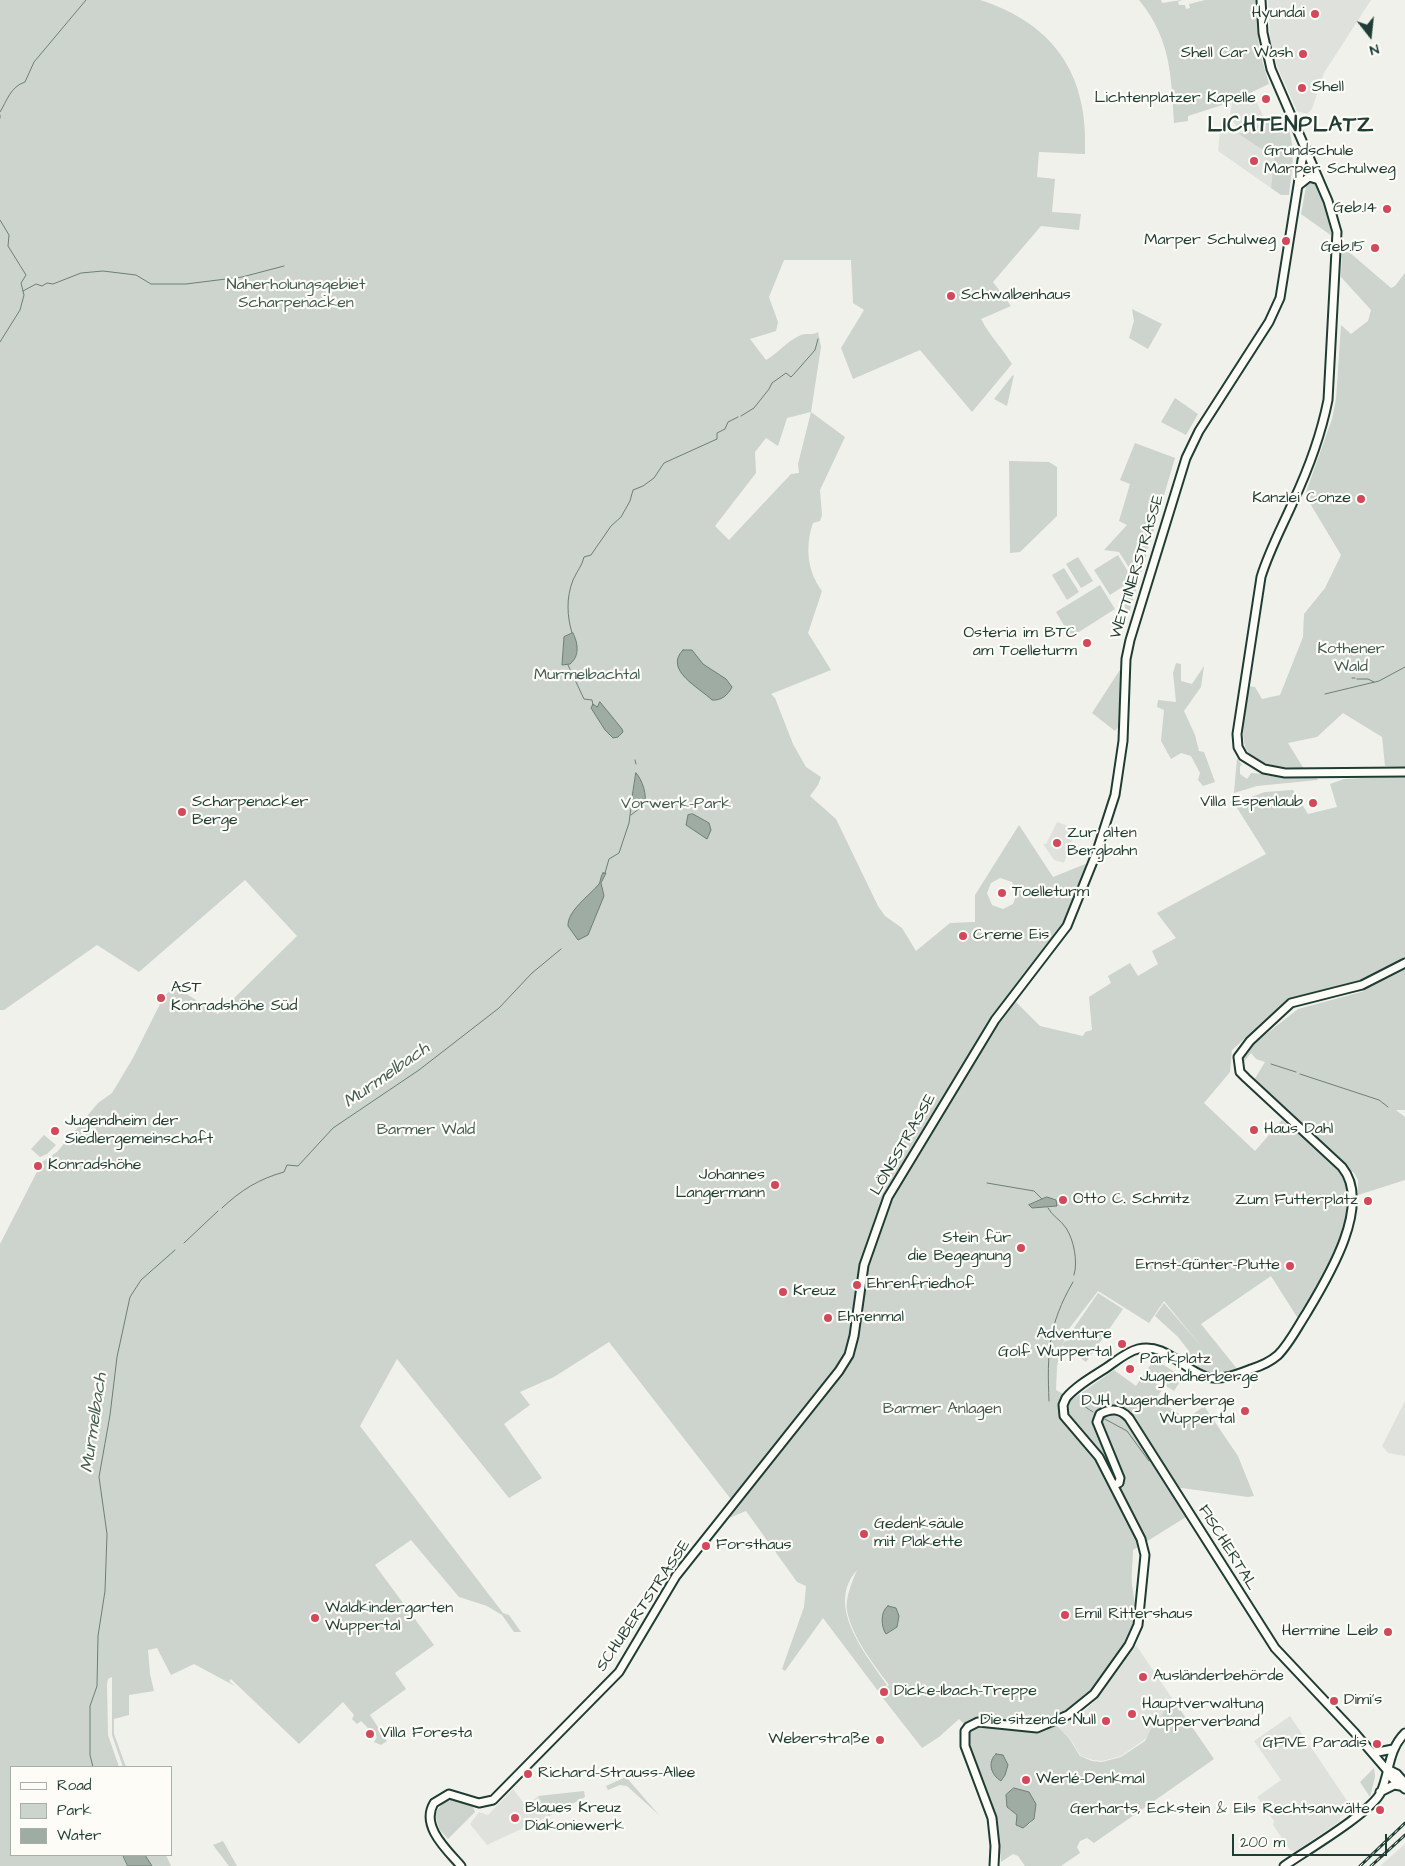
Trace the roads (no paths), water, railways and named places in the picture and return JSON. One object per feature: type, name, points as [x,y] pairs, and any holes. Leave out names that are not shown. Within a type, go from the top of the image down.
[{"type":"street","points":[[1261,0],[1263,33],[1271,68],[1335,221],[1338,241],[1328,400],[1324,419],[1304,476],[1270,551],[1261,577],[1239,710],[1237,742],[1239,751],[1247,760],[1264,769],[1274,771],[1296,774],[1405,772]]},
{"type":"street","name":"WETTINERSTRASSE","points":[[1013,994],[1067,926],[1111,812],[1123,741],[1126,659],[1132,631],[1186,458],[1199,431],[1276,310],[1286,271],[1298,186],[1306,149]]},
{"type":"street","points":[[1298,186],[1309,177],[1319,180]]},
{"type":"street","points":[[994,1866],[995,1846],[992,1818],[965,1746],[965,1731],[968,1727],[978,1722],[1037,1728],[1068,1715],[1094,1694],[1136,1632],[1144,1550],[1139,1534],[1090,1444],[1064,1416],[1063,1405],[1070,1393],[1127,1354],[1138,1349],[1158,1350],[1200,1374],[1214,1378],[1231,1376],[1271,1360],[1282,1350],[1325,1283],[1344,1238],[1352,1204],[1350,1178],[1342,1167],[1240,1072],[1238,1061],[1241,1051],[1291,1003],[1362,984],[1405,962]]},
{"type":"street","name":"LÖNSSTRASSE","points":[[849,1355],[854,1336],[864,1264],[888,1196],[981,1042],[1013,994]]},
{"type":"street","name":"SCHUBERTSTRASSE","points":[[461,1866],[439,1840],[430,1815],[434,1803],[443,1796],[455,1795],[485,1803],[499,1796],[606,1686],[629,1657],[676,1576],[778,1450],[849,1355]]},
{"type":"street","name":"FISCHERTAL","points":[[1114,1485],[1119,1483],[1120,1478],[1097,1422],[1100,1414],[1112,1409],[1125,1413],[1129,1418],[1275,1648],[1373,1753],[1392,1778],[1404,1786]]},
{"type":"street","points":[[1380,1792],[1392,1749],[1405,1733]]},
{"type":"street","points":[[1373,1753],[1392,1749]]},
{"type":"street","points":[[1284,1866],[1352,1819],[1370,1805],[1380,1792],[1392,1785],[1404,1786]]},
{"type":"water","points":[[573,633],[577,645],[577,653],[570,664],[562,665],[564,637]]},
{"type":"water","points":[[683,650],[692,650],[703,664],[726,679],[732,687],[726,695],[718,700],[712,700],[686,678],[677,665],[678,657]]},
{"type":"water","points":[[600,702],[622,729],[623,732],[618,737],[613,738],[605,730],[591,708],[593,704],[597,707]]},
{"type":"water","points":[[636,773],[644,788],[644,805],[632,800]]},
{"type":"water","points":[[693,814],[709,823],[711,830],[707,839],[686,825],[688,815]]},
{"type":"water","points":[[603,873],[606,873],[601,883],[604,896],[588,935],[578,940],[568,926],[569,920],[575,909],[599,884]]},
{"type":"water","points":[[1047,1197],[1056,1200],[1057,1206],[1032,1208],[1029,1205]]},
{"type":"water","points":[[888,1606],[896,1608],[899,1616],[897,1627],[886,1634],[882,1619],[885,1608]]},
{"type":"water","points":[[996,1754],[1003,1755],[1008,1765],[1001,1781],[991,1768],[993,1757]]},
{"type":"water","points":[[1014,1788],[1029,1792],[1036,1804],[1034,1819],[1023,1828],[1016,1825],[1017,1815],[1007,1807],[1006,1795]]},
{"type":"water","points":[[123,1856],[146,1856],[152,1866],[128,1866]]},
{"type":"waterway","points":[[0,112],[12,91],[25,82],[34,62],[86,0]]},
{"type":"waterway","points":[[0,220],[9,235],[8,246],[26,275],[21,283],[24,295],[20,310],[0,342]]},
{"type":"waterway","points":[[23,291],[36,284],[42,286],[47,283],[53,284],[81,273],[103,271],[136,275],[151,284],[186,284],[242,277],[284,266]]},
{"type":"waterway","name":"Murmelbach","points":[[741,416],[754,408],[772,383],[786,373],[791,377],[815,350],[818,339]]},
{"type":"waterway","name":"Murmelbach","points":[[572,633],[568,607],[569,593],[573,580],[584,557],[591,555],[611,526],[621,517],[630,501],[633,490],[654,478],[664,463],[717,439],[717,433],[725,429],[728,422],[738,417]]},
{"type":"waterway","name":"Murmelbach","points":[[568,665],[584,699],[592,700],[593,705]]},
{"type":"waterway","points":[[1325,694],[1379,681],[1405,667]]},
{"type":"waterway","points":[[1357,679],[1368,679],[1374,682]]},
{"type":"waterway","name":"Murmelbach","points":[[635,760],[636,764]]},
{"type":"waterway","name":"Murmelbach","points":[[605,873],[609,859],[619,853],[629,823],[632,800]]},
{"type":"waterway","points":[[631,815],[640,808]]},
{"type":"waterway","name":"Murmelbach","points":[[222,1208],[251,1186],[266,1178],[284,1172],[287,1165],[298,1166],[333,1128],[419,1070],[499,1008],[532,973],[561,949]]},
{"type":"waterway","points":[[1271,1064],[1296,1072]]},
{"type":"waterway","points":[[1300,1074],[1379,1100],[1388,1107]]},
{"type":"waterway","points":[[987,1183],[1034,1191],[1042,1199]]},
{"type":"waterway","points":[[1048,1208],[1069,1233],[1075,1258],[1074,1275]]},
{"type":"waterway","name":"Murmelbach","points":[[184,1243],[218,1211]]},
{"type":"waterway","name":"Murmelbach","points":[[93,1766],[90,1755],[90,1706],[97,1686],[98,1636],[105,1591],[107,1534],[99,1477],[110,1415],[117,1357],[130,1297],[141,1280],[175,1250]]},
{"type":"waterway","points":[[1049,1401],[1048,1368],[1051,1340],[1058,1312],[1073,1282]]},
{"type":"waterway","points":[[1081,1404],[1093,1412]]},
{"type":"waterway","points":[[1103,1418],[1127,1431],[1149,1461]]},
{"type":"railway","points":[[1360,1866],[1405,1823]]},
{"type":"railway","points":[[1371,1866],[1405,1835]]},
{"type":"place","name":"Hyundai","points":[[1315,14]]},
{"type":"place","name":"Shell Car Wash","points":[[1303,54]]},
{"type":"place","name":"Shell","points":[[1302,88]]},
{"type":"place","name":"Lichtenplatzer Kapelle","points":[[1266,99]]},
{"type":"place","name":"Grundschule Marper Schulweg","points":[[1254,161]]},
{"type":"place","name":"Geb.14","points":[[1387,209]]},
{"type":"place","name":"Marper Schulweg","points":[[1286,241]]},
{"type":"place","name":"Geb.15","points":[[1375,248]]},
{"type":"place","name":"Schwalbenhaus","points":[[951,296]]},
{"type":"place","name":"Kanzlei Conze","points":[[1361,499]]},
{"type":"place","name":"Osteria im BTC am Toelleturm","points":[[1087,643]]},
{"type":"place","name":"Villa Espenlaub","points":[[1313,803]]},
{"type":"place","name":"Scharpenacker Berge","points":[[182,812]]},
{"type":"place","name":"Zur alten Bergbahn","points":[[1057,843]]},
{"type":"place","name":"Toelleturm","points":[[1002,893]]},
{"type":"place","name":"Creme Eis","points":[[963,936]]},
{"type":"place","name":"AST Konradshöhe Süd","points":[[161,998]]},
{"type":"place","name":"Haus Dahl","points":[[1254,1130]]},
{"type":"place","name":"Jugendheim der Siedlergemeinschaft","points":[[55,1131]]},
{"type":"place","name":"Konradshöhe","points":[[38,1166]]},
{"type":"place","name":"Johannes Langermann","points":[[775,1185]]},
{"type":"place","name":"Otto C. Schmitz","points":[[1063,1200]]},
{"type":"place","name":"Zum Futterplatz","points":[[1368,1201]]},
{"type":"place","name":"Stein für die Begegnung","points":[[1021,1248]]},
{"type":"place","name":"Ernst-Günter-Plutte","points":[[1290,1266]]},
{"type":"place","name":"Ehrenfriedhof","points":[[857,1285]]},
{"type":"place","name":"Kreuz","points":[[783,1292]]},
{"type":"place","name":"Ehrenmal","points":[[828,1318]]},
{"type":"place","name":"Adventure Golf Wuppertal","points":[[1122,1344]]},
{"type":"place","name":"Parkplatz Jugendherberge","points":[[1130,1369]]},
{"type":"place","name":"DJH Jugendherberge Wuppertal","points":[[1245,1411]]},
{"type":"place","name":"Gedenksäule mit Plakette","points":[[864,1534]]},
{"type":"place","name":"Forsthaus","points":[[706,1546]]},
{"type":"place","name":"Emil Rittershaus","points":[[1065,1615]]},
{"type":"place","name":"Waldkindergarten Wuppertal","points":[[315,1618]]},
{"type":"place","name":"Hermine Leib","points":[[1388,1632]]},
{"type":"place","name":"Ausländerbehörde","points":[[1143,1677]]},
{"type":"place","name":"Dicke-Ibach-Treppe","points":[[884,1692]]},
{"type":"place","name":"Dimi's","points":[[1334,1701]]},
{"type":"place","name":"Hauptverwaltung Wupperverband","points":[[1132,1714]]},
{"type":"place","name":"Die sitzende Null","points":[[1106,1721]]},
{"type":"place","name":"Villa Foresta","points":[[370,1734]]},
{"type":"place","name":"Weberstraße","points":[[880,1740]]},
{"type":"place","name":"GFIVE Paradis","points":[[1377,1744]]},
{"type":"place","name":"Richard-Strauss-Allee","points":[[528,1774]]},
{"type":"place","name":"Werlé-Denkmal","points":[[1026,1780]]},
{"type":"place","name":"Gerharts, Eckstein & Eils Rechtsanwälte","points":[[1380,1810]]},
{"type":"place","name":"Blaues Kreuz Diakoniewerk","points":[[515,1818]]},
{"type":"district","name":"LICHTENPLATZ","points":[[1291,127]]},
{"type":"park label","name":"Naherholungsgebiet Scharpenacken","points":[[296,295]]},
{"type":"park label","name":"Kothener Wald","points":[[1351,659]]},
{"type":"park label","name":"Murmelbachtal","points":[[587,676]]},
{"type":"park label","name":"Vorwerk-Park","points":[[676,805]]},
{"type":"park label","name":"Barmer Wald","points":[[426,1131]]},
{"type":"park label","name":"Barmer Anlagen","points":[[942,1410]]}]
